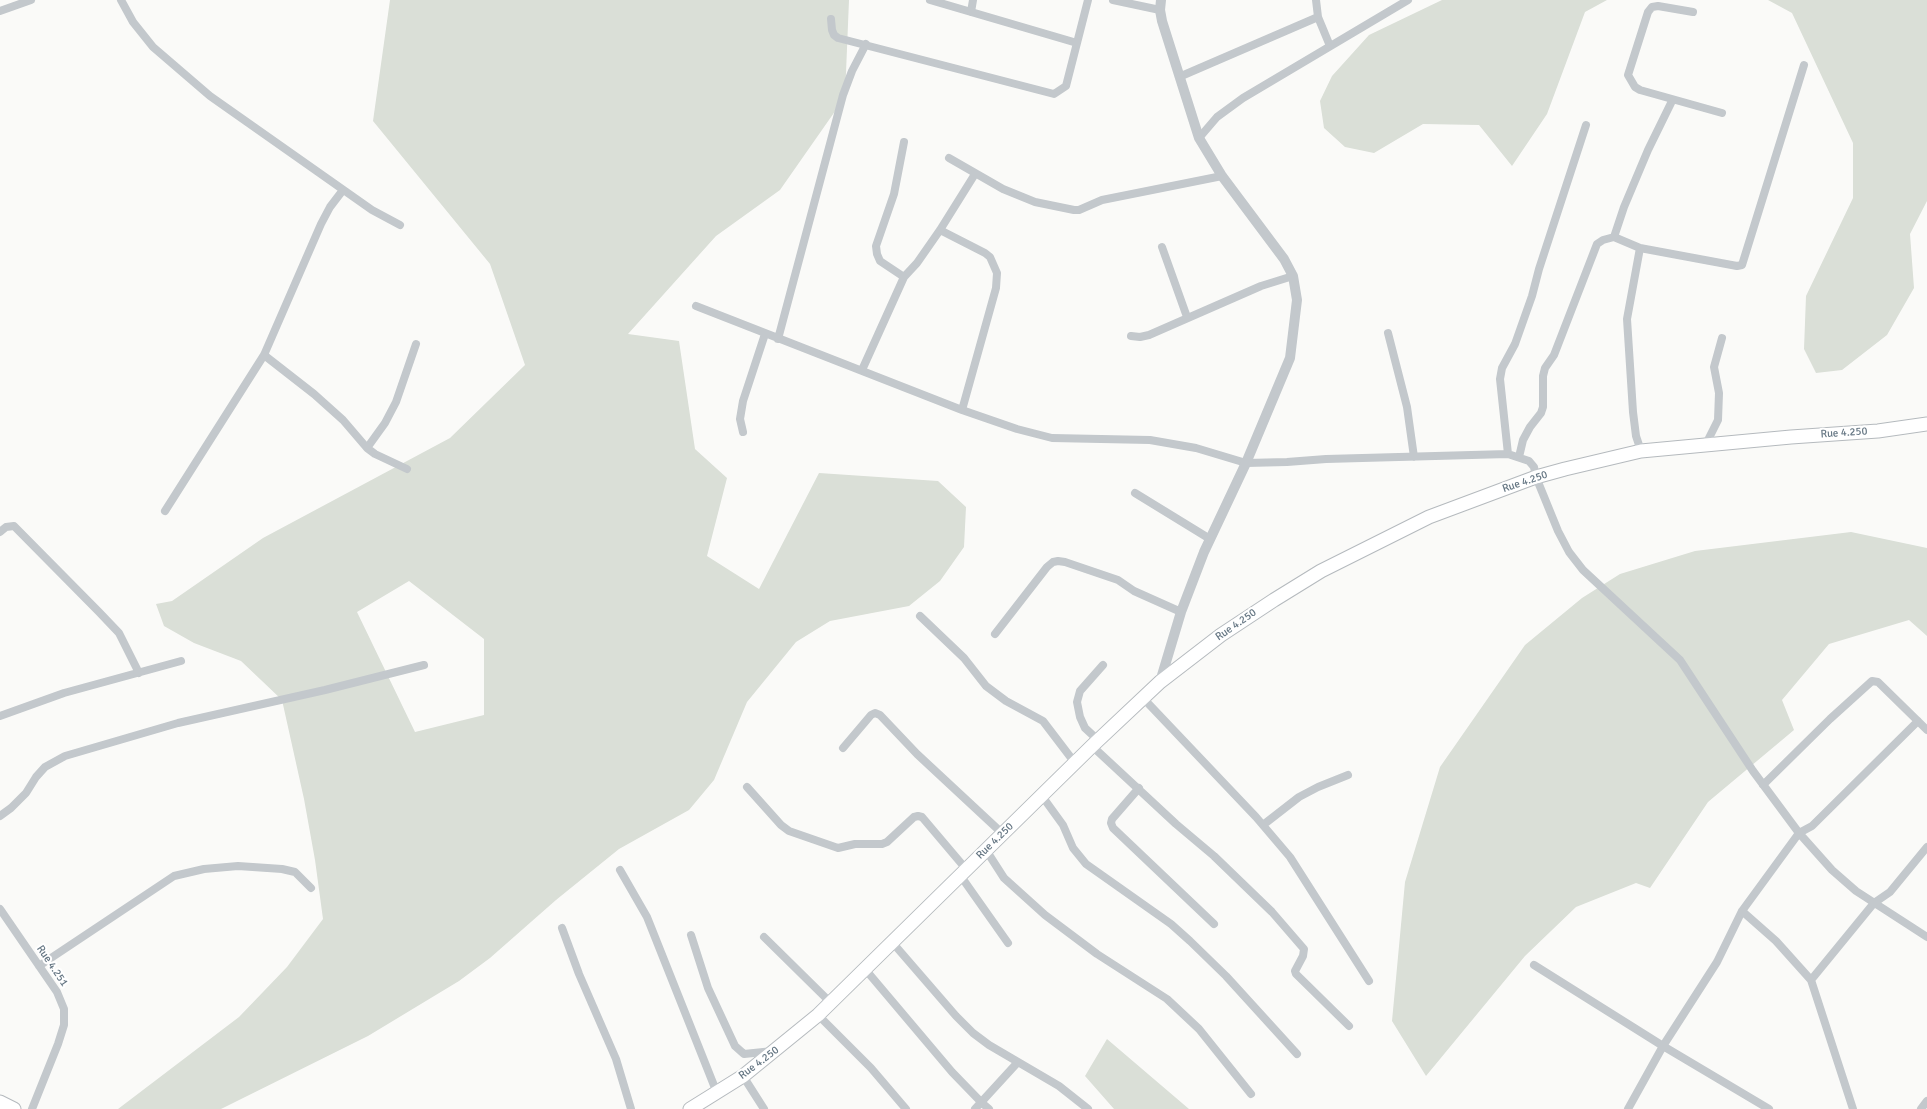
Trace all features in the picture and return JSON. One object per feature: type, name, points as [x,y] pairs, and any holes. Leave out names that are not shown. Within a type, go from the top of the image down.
[{"type":"main road","name":"Rue 4.250","points":[[690,1109],[744,1076],[818,1015],[1095,743],[1160,682],[1221,635],[1321,571],[1428,517],[1536,477],[1641,451],[1706,444],[1878,431],[1927,424]]},
{"type":"main road","points":[[0,1102],[14,1109]]},
{"type":"street","points":[[0,11],[31,0]]},
{"type":"street","points":[[121,0],[133,22],[153,47],[210,96],[372,210],[400,225]]},
{"type":"street","points":[[930,0],[1077,43]]},
{"type":"street","points":[[971,12],[973,0]]},
{"type":"street","points":[[831,19],[834,35],[838,38],[866,44],[1054,94],[1066,86],[1088,0]]},
{"type":"street","points":[[1114,0],[1161,5],[1179,77],[1199,138],[1222,176],[1284,259],[1293,276],[1297,300],[1295,327],[1290,358],[1246,463],[1210,539],[1181,612],[1160,682]]},
{"type":"street","points":[[1316,0],[1318,17],[1330,46]]},
{"type":"street","points":[[1199,138],[1217,117],[1243,98],[1408,0]]},
{"type":"street","points":[[1693,12],[1658,6],[1652,8],[1648,12],[1628,75],[1635,87],[1640,90],[1672,101],[1722,113]]},
{"type":"street","points":[[1179,77],[1318,17]]},
{"type":"street","points":[[778,339],[843,94],[852,71],[866,44]]},
{"type":"street","points":[[1519,457],[1526,434],[1543,407],[1543,376],[1545,368],[1554,355],[1597,244],[1603,240],[1614,237],[1640,248],[1737,266],[1742,265],[1804,65]]},
{"type":"street","points":[[1614,237],[1624,207],[1642,164],[1672,101]]},
{"type":"street","points":[[1508,454],[1500,379],[1502,368],[1515,344],[1532,296],[1539,269],[1586,125]]},
{"type":"street","points":[[904,142],[894,194],[876,246],[880,261],[904,277]]},
{"type":"street","points":[[949,158],[1003,189],[1035,202],[1078,210],[1102,200],[1222,176]]},
{"type":"street","points":[[862,370],[904,277],[917,263],[940,230],[975,174]]},
{"type":"street","points":[[165,511],[181,482],[264,355],[321,224],[330,207],[343,190]]},
{"type":"street","points":[[940,230],[985,253],[990,257],[997,273],[996,288],[962,410]]},
{"type":"street","points":[[1162,247],[1187,317]]},
{"type":"street","points":[[1640,248],[1627,319],[1633,412],[1636,436],[1641,451]]},
{"type":"street","points":[[1131,336],[1140,337],[1149,335],[1187,317],[1261,286],[1293,276]]},
{"type":"street","points":[[696,306],[962,410],[1017,429],[1052,438],[1150,440],[1196,448],[1246,463],[1326,459],[1508,454],[1528,461],[1534,467],[1536,477],[1558,531],[1569,552],[1583,570],[1680,660],[1763,786],[1798,833],[1832,870],[1856,891],[1927,936]]},
{"type":"street","points":[[1388,333],[1407,407],[1414,457]]},
{"type":"street","points":[[743,432],[740,419],[743,401],[765,334]]},
{"type":"street","points":[[1706,444],[1718,420],[1719,393],[1714,367],[1722,338]]},
{"type":"street","points":[[367,448],[385,423],[396,402],[416,344]]},
{"type":"street","points":[[264,355],[320,399],[343,420],[367,448],[390,462],[407,469]]},
{"type":"street","points":[[1135,494],[1210,539]]},
{"type":"street","points":[[0,532],[6,527],[14,526],[99,612],[119,633],[139,673]]},
{"type":"street","points":[[995,634],[1047,567],[1053,562],[1058,561],[1118,580],[1134,591],[1181,612]]},
{"type":"street","points":[[920,616],[964,658],[986,686],[1006,701],[1043,721],[1075,763]]},
{"type":"street","points":[[0,716],[64,693],[181,661]]},
{"type":"street","points":[[0,816],[11,808],[26,793],[45,767],[65,756],[178,723],[325,690],[424,665]]},
{"type":"street","points":[[1103,665],[1080,691],[1077,702],[1080,717],[1095,743],[1176,824],[1214,856],[1272,912],[1304,949],[1303,956],[1295,971],[1296,974],[1350,1026]]},
{"type":"street","points":[[1763,786],[1830,719],[1872,681],[1878,682],[1927,730]]},
{"type":"street","points":[[1143,698],[1178,733],[1263,825],[1290,857],[1369,981]]},
{"type":"street","points":[[843,748],[871,716],[875,713],[880,715],[917,754],[1003,834]]},
{"type":"street","points":[[1628,1109],[1664,1046],[1717,962],[1742,912],[1798,833],[1812,826],[1918,721]]},
{"type":"street","points":[[1263,825],[1299,798],[1318,787],[1348,774]]},
{"type":"street","points":[[747,787],[781,825],[789,831],[838,848],[855,844],[882,844],[887,842],[914,817],[922,817],[963,872],[1008,943]]},
{"type":"street","points":[[1139,788],[1112,819],[1111,823],[1113,828],[1214,924]]},
{"type":"street","points":[[1042,796],[1063,825],[1073,848],[1086,864],[1171,924],[1190,941],[1226,976],[1297,1054]]},
{"type":"street","points":[[1811,980],[1874,903],[1890,892],[1927,847]]},
{"type":"street","points":[[986,850],[1004,878],[1045,915],[1097,954],[1167,999],[1199,1029],[1251,1094]]},
{"type":"street","points":[[39,966],[174,876],[204,869],[238,866],[282,869],[295,872],[311,888]]},
{"type":"street","points":[[620,870],[647,917],[717,1093]]},
{"type":"street","name":"Rue 4.251","points":[[0,909],[57,992],[64,1009],[64,1024],[58,1044],[32,1109]]},
{"type":"street","points":[[1742,912],[1776,941],[1811,980],[1853,1109]]},
{"type":"street","points":[[562,928],[579,974],[616,1059],[631,1109]]},
{"type":"street","points":[[691,935],[708,988],[735,1046],[744,1054],[776,1050]]},
{"type":"street","points":[[764,937],[830,1003]]},
{"type":"street","points":[[892,942],[956,1016],[973,1033],[989,1045],[1059,1086],[1088,1109]]},
{"type":"street","points":[[1534,965],[1664,1046],[1770,1109]]},
{"type":"street","points":[[865,969],[978,1106],[989,1109]]},
{"type":"street","points":[[818,1015],[872,1068],[906,1109]]},
{"type":"street","points":[[978,1106],[1018,1062]]},
{"type":"street","points":[[744,1076],[764,1109]]},
{"type":"street","points":[[1921,1109],[1927,1101]]},
{"type":"shaded area","points":[[390,0],[849,0],[845,97],[780,190],[716,236],[628,334],[679,341],[695,449],[727,478],[707,556],[759,589],[819,473],[938,481],[966,507],[964,547],[940,581],[909,606],[830,621],[796,642],[747,702],[714,780],[689,810],[619,849],[556,900],[490,958],[459,981],[368,1036],[221,1109],[118,1109],[239,1017],[287,967],[323,919],[315,860],[304,799],[282,700],[241,661],[194,643],[164,626],[156,604],[172,601],[263,538],[450,438],[525,365],[490,264],[373,121]],"holes":[[[409,581],[484,639],[484,715],[415,732],[357,612]]]},
{"type":"shaded area","points":[[1442,0],[1607,0],[1585,12],[1547,114],[1512,166],[1479,125],[1423,124],[1374,153],[1345,147],[1324,128],[1320,101],[1332,76],[1369,35]]},
{"type":"shaded area","points":[[1768,0],[1927,0],[1927,201],[1910,234],[1914,288],[1887,335],[1842,370],[1816,373],[1804,349],[1806,296],[1853,198],[1853,143],[1792,13]]},
{"type":"shaded area","points":[[1851,532],[1927,548],[1927,636],[1909,620],[1829,644],[1782,700],[1794,730],[1708,802],[1650,888],[1636,883],[1576,907],[1525,956],[1426,1076],[1392,1021],[1405,882],[1440,767],[1525,645],[1582,598],[1620,574],[1695,551]]},
{"type":"shaded area","points":[[1107,1039],[1189,1109],[1114,1109],[1085,1076]]}]
